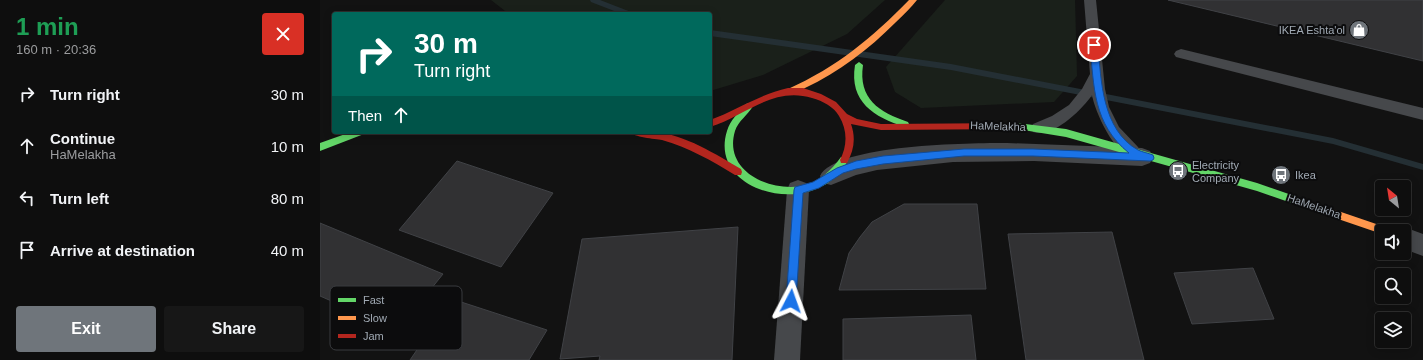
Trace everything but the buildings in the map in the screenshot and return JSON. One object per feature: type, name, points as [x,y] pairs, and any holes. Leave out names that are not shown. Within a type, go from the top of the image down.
[{"type":"street","points":[[848,82],[877,38],[913,0]]},
{"type":"street","points":[[712,123],[727,119],[764,97],[791,91],[808,85],[830,72],[877,38]]},
{"type":"street","points":[[859,65],[856,75],[857,86],[861,94],[870,104],[891,120],[922,126]]},
{"type":"street","points":[[791,91],[809,93],[821,97],[832,103],[844,116]]},
{"type":"street","points":[[649,134],[692,146],[709,154],[760,187],[778,191],[798,190],[816,185],[831,176],[842,164],[849,150],[850,136],[844,116],[843,99]]},
{"type":"street","points":[[738,172],[730,157],[728,142],[737,119],[749,106]]},
{"type":"street","name":"HaMelakha","points":[[844,116],[854,122],[892,128],[988,125],[1038,128],[1080,136],[1256,187],[1375,228]]},
{"type":"street","points":[[320,147],[356,134]]},
{"type":"street","name":"HaMelakha","points":[[831,176],[848,168],[874,161],[964,152],[1142,155]]},
{"type":"street","points":[[787,360],[798,190]]},
{"type":"street","points":[[1411,241],[1423,245]]},
{"type":"lane","points":[[1090,0],[1099,95],[1106,119],[1121,141],[1142,155]]},
{"type":"lane","points":[[1181,54],[1423,114]]},
{"type":"lane","points":[[1038,128],[1052,124],[1072,110],[1087,93],[1097,73]]},
{"type":"shaded area","points":[[491,0],[885,0],[847,34],[763,75],[712,90],[712,12],[506,12]]},
{"type":"shaded area","points":[[945,0],[1075,0],[1077,76],[1054,102],[921,108],[895,92],[886,67]]},
{"type":"waterway","points":[[593,0],[624,12]]},
{"type":"waterway","points":[[712,33],[951,67],[1333,141],[1423,167]]},
{"type":"traffic: fast","points":[[859,65],[857,76],[858,86],[868,104],[885,116],[905,124]]},
{"type":"traffic: fast","points":[[749,106],[732,128],[729,144],[730,156],[735,166],[752,182],[763,187],[776,190],[803,190],[826,179],[844,160]]},
{"type":"traffic: fast","points":[[1017,126],[1066,133],[1257,187],[1306,204]]},
{"type":"traffic: fast","points":[[320,147],[356,134]]},
{"type":"traffic: slow","points":[[791,91],[826,73],[857,52],[886,28],[913,0]]},
{"type":"traffic: slow","points":[[1306,204],[1375,228]]},
{"type":"traffic: jam","points":[[712,123],[775,94],[788,91],[803,92],[818,96],[833,104],[842,113],[847,122],[850,133],[850,144],[844,160]]},
{"type":"traffic: jam","points":[[845,117],[856,122],[881,127],[1017,126]]},
{"type":"traffic: jam","points":[[649,134],[676,141],[701,151],[738,172]]},
{"type":"place","name":"IKEA Eshta'ol","points":[[1359,30]]},
{"type":"place","name":"Electricity Company","points":[[1178,171]]},
{"type":"place","name":"Ikea","points":[[1281,175]]},
{"type":"route","points":[[791,301],[798,190],[816,185],[840,171],[856,165],[874,161],[964,152],[1033,152],[1150,158],[1135,153],[1121,141],[1106,119],[1099,95],[1094,45]]}]
